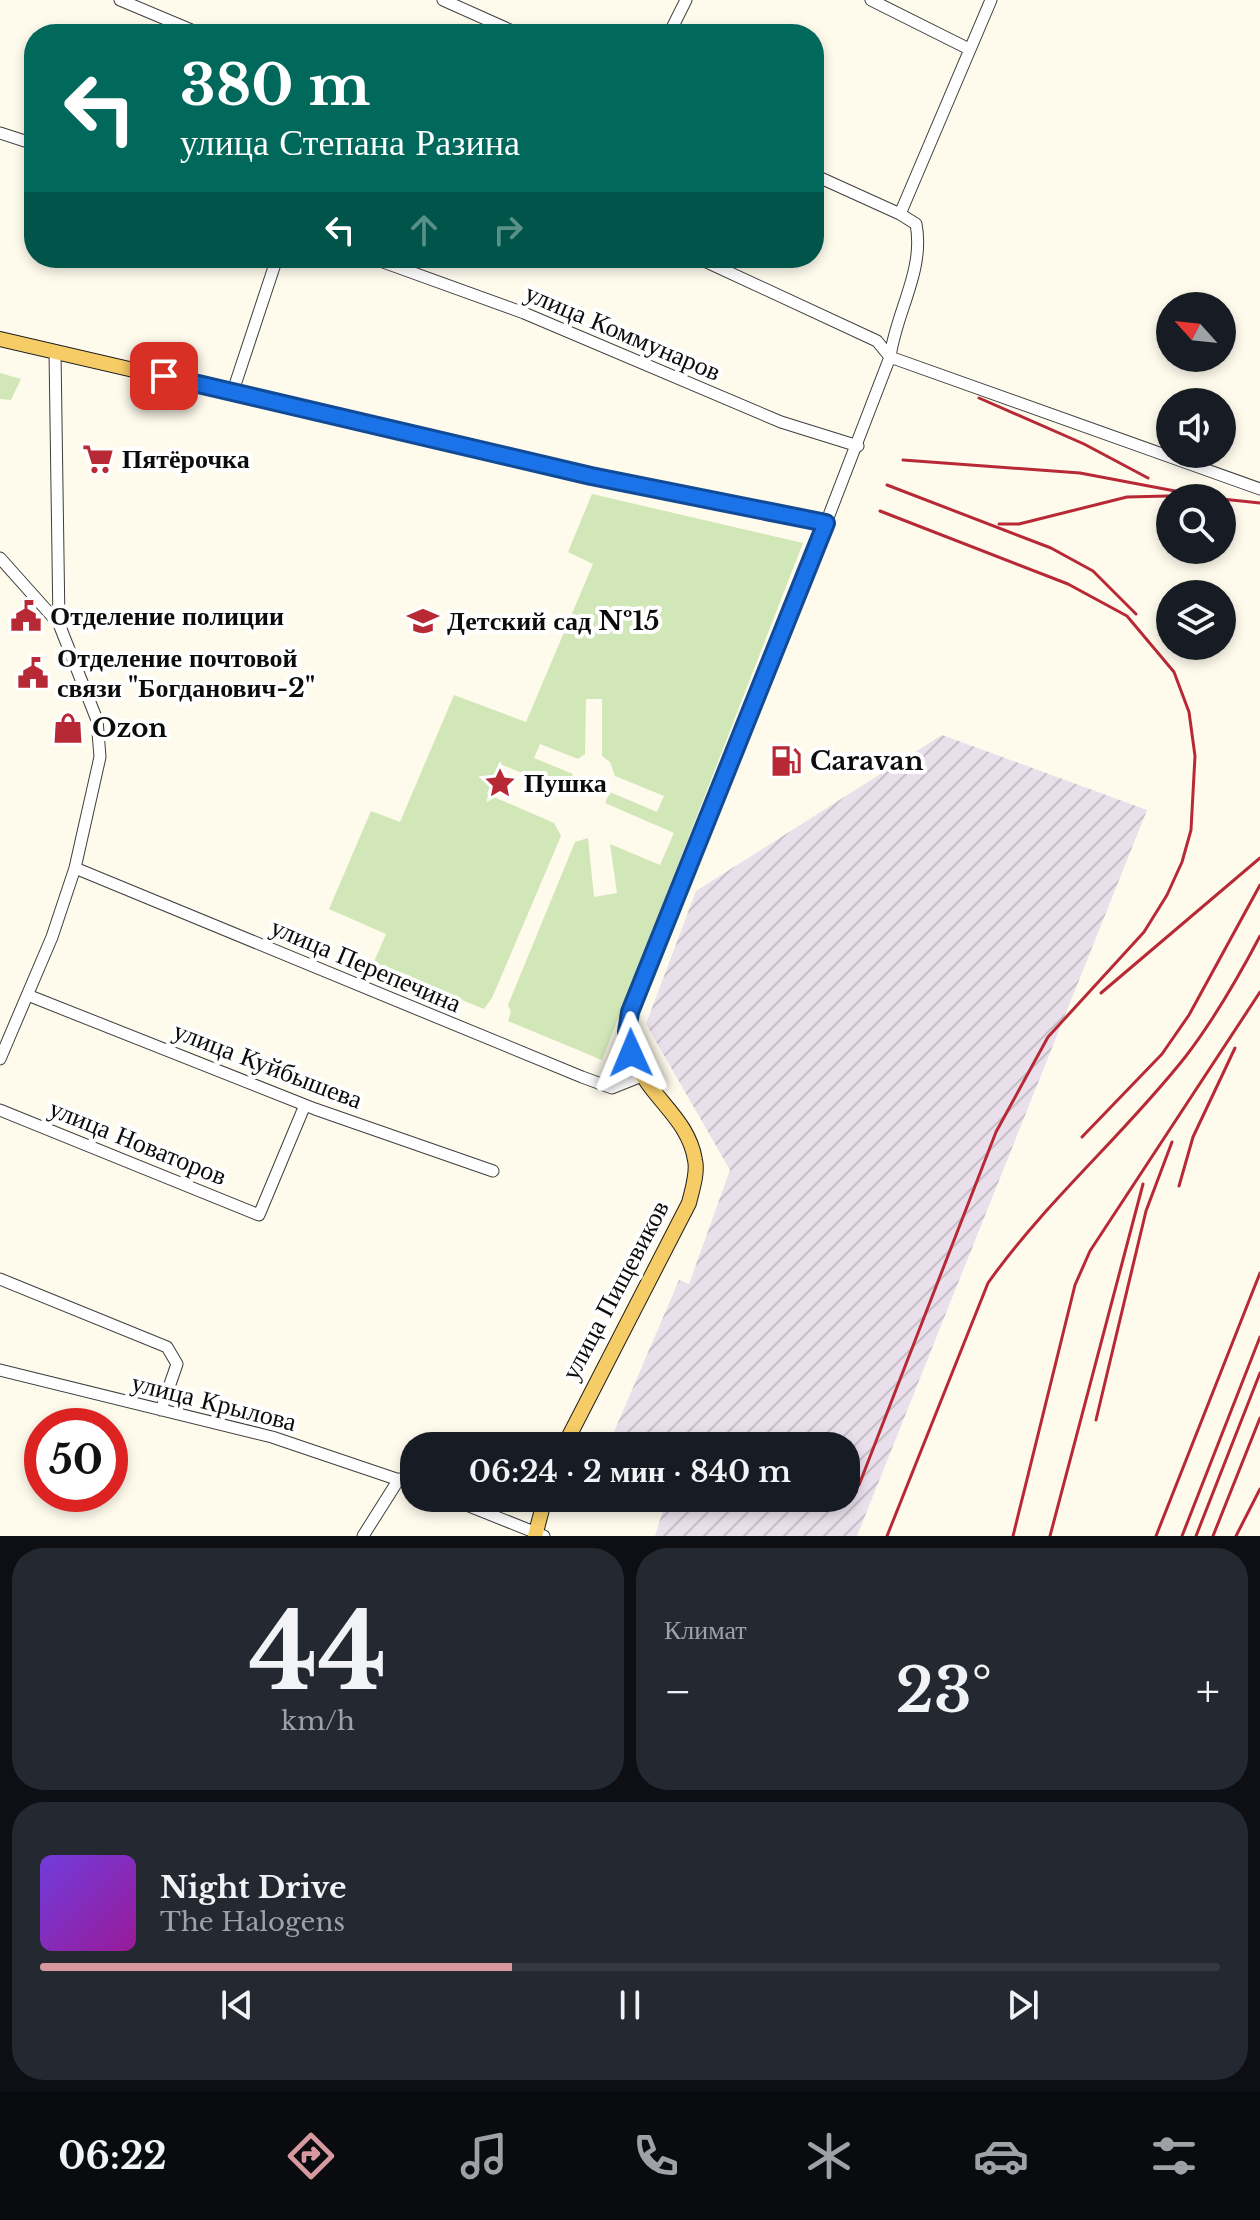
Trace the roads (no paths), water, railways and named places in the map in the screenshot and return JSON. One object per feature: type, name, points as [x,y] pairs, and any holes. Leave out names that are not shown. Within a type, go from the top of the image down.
[{"type":"main road","points":[[0,339],[591,476],[826,523]]},
{"type":"main road","name":"улица Пищевиков","points":[[571,1432],[689,1203],[696,1160],[678,1126],[642,1076],[629,1042],[630,1012],[826,523]]},
{"type":"main road","points":[[538,1535],[542,1512]]},
{"type":"street","points":[[120,0],[177,24]]},
{"type":"street","points":[[443,0],[497,24]]},
{"type":"street","points":[[674,24],[686,0]]},
{"type":"street","points":[[871,0],[969,49]]},
{"type":"street","points":[[824,180],[900,214],[991,0]]},
{"type":"street","points":[[0,133],[24,141]]},
{"type":"street","name":"улица Пищевиков","points":[[826,523],[890,357],[892,336],[918,262],[916,224],[900,214]]},
{"type":"street","points":[[233,391],[274,268]]},
{"type":"street","name":"улица Коммунаров","points":[[400,268],[524,313],[781,422],[858,446]]},
{"type":"street","points":[[720,268],[877,341],[890,357],[1260,489]]},
{"type":"street","points":[[55,352],[59,624]]},
{"type":"street","points":[[0,558],[59,624],[97,720],[100,739],[97,774],[75,868],[30,996],[0,1059]]},
{"type":"street","name":"улица Перепечина","points":[[75,868],[582,1077],[612,1088],[642,1076]]},
{"type":"street","name":"улица Куйбышева","points":[[30,996],[305,1105],[493,1171]]},
{"type":"street","name":"улица Новаторов","points":[[0,1110],[259,1215],[305,1105]]},
{"type":"street","points":[[0,1279],[167,1347],[177,1364],[161,1410]]},
{"type":"street","name":"улица Крылова","points":[[0,1370],[272,1437],[399,1479]]},
{"type":"street","points":[[363,1536],[399,1479]]},
{"type":"street","points":[[483,1512],[538,1535]]},
{"type":"railway","points":[[979,398],[1084,444],[1148,478]]},
{"type":"railway","points":[[903,460],[1080,473],[1156,487]]},
{"type":"railway","points":[[887,485],[1051,548],[1093,571],[1136,614]]},
{"type":"railway","points":[[999,524],[1019,524],[1127,497],[1156,496]]},
{"type":"railway","points":[[1236,500],[1260,503]]},
{"type":"railway","points":[[860,1482],[996,1132],[1048,1037],[1144,932],[1167,895],[1182,862],[1191,830],[1195,756],[1189,712],[1174,672],[1127,616],[1068,584],[880,511]]},
{"type":"railway","points":[[1101,993],[1260,858]]},
{"type":"railway","points":[[1082,1137],[1162,1054],[1189,1015],[1260,885]]},
{"type":"railway","points":[[887,1536],[988,1283],[1035,1224],[1186,1056],[1226,998],[1260,936]]},
{"type":"railway","points":[[1013,1536],[1075,1285],[1090,1251],[1260,992]]},
{"type":"railway","points":[[1179,1186],[1193,1137],[1235,1048]]},
{"type":"railway","points":[[1096,1420],[1146,1211],[1172,1142]]},
{"type":"railway","points":[[1050,1536],[1143,1184]]},
{"type":"railway","points":[[1156,1536],[1260,1273]]},
{"type":"railway","points":[[1182,1536],[1260,1337]]},
{"type":"railway","points":[[1196,1536],[1260,1373]]},
{"type":"railway","points":[[1213,1536],[1260,1418]]},
{"type":"railway","points":[[1236,1536],[1260,1489]]},
{"type":"place","name":"Пятёрочка","points":[[98,459]]},
{"type":"place","name":"Отделение полиции","points":[[26,616]]},
{"type":"place","name":"Детский сад №15","points":[[423,621]]},
{"type":"place","name":"Отделение почтовой связи \"Богданович-2\"","points":[[33,673]]},
{"type":"place","name":"Ozon","points":[[68,728]]},
{"type":"place","name":"Caravan","points":[[786,761]]},
{"type":"place","name":"Пушка","points":[[500,783]]}]
